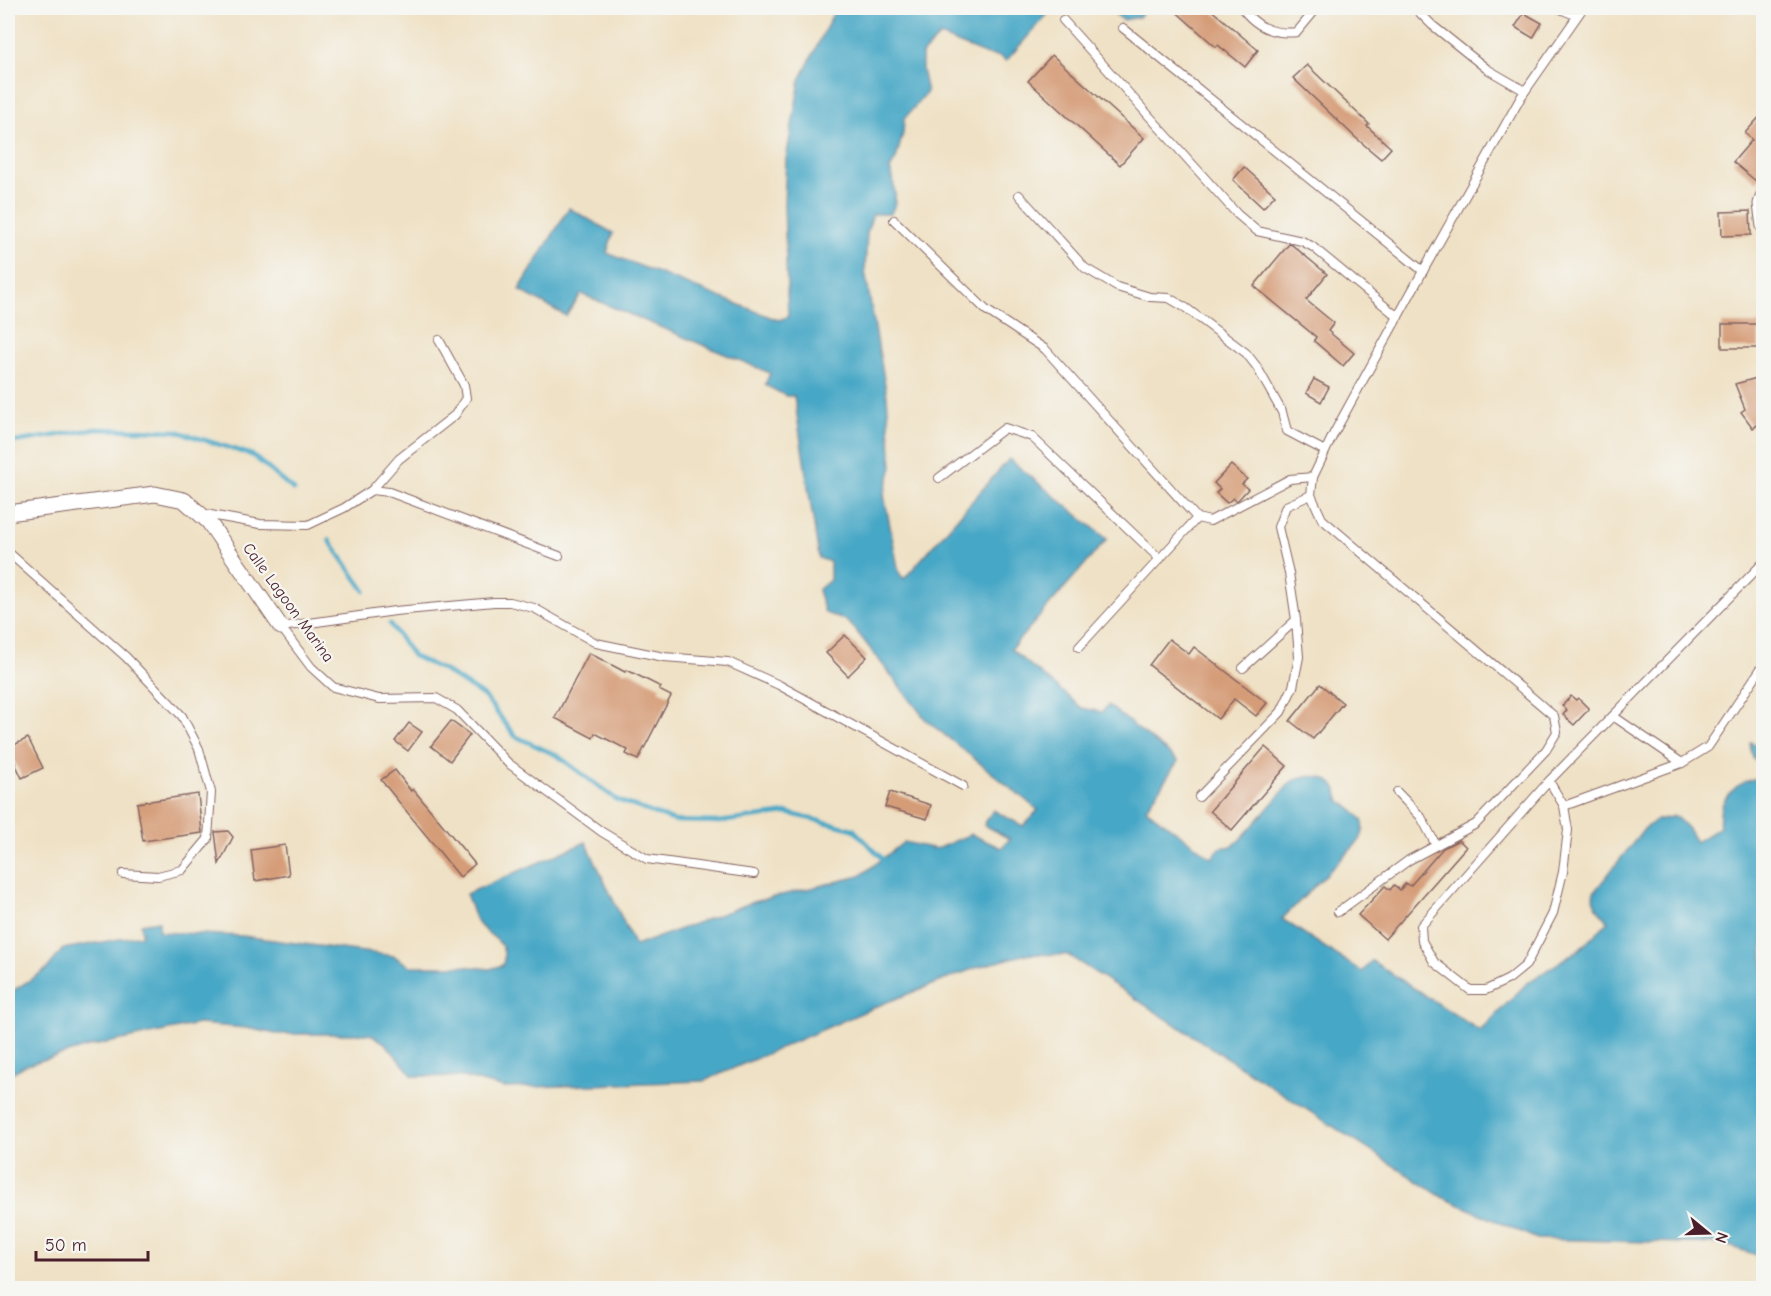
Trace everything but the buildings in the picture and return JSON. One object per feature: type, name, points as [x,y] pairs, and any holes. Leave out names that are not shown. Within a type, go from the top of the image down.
[{"type":"street","points":[[1764,195],[1761,204],[1764,226]]},
{"type":"street","name":"Calle Lagoon Marina","points":[[8,513],[155,494],[184,500],[208,521],[281,627]]},
{"type":"lane","points":[[1242,8],[1265,30],[1284,34],[1297,32],[1317,8]]},
{"type":"lane","points":[[1415,8],[1432,25],[1487,69],[1526,91]]},
{"type":"lane","points":[[1558,8],[1577,16]]},
{"type":"lane","points":[[1338,912],[1409,860],[1476,824],[1546,750],[1557,732],[1554,716],[1322,519],[1311,495],[1313,477],[1325,451],[1423,271],[1526,91],[1583,8]]},
{"type":"lane","points":[[1063,21],[1237,214],[1257,231],[1302,241],[1313,247],[1398,317]]},
{"type":"lane","points":[[1123,28],[1423,271]]},
{"type":"lane","points":[[1018,195],[1085,268],[1118,287],[1150,297],[1168,298],[1186,308],[1246,353],[1257,366],[1282,412],[1287,431],[1325,451]]},
{"type":"lane","points":[[894,220],[986,310],[1045,349],[1197,518],[1210,521],[1290,479],[1313,477]]},
{"type":"lane","points":[[199,513],[260,524],[308,525],[344,508],[372,490],[399,459],[454,415],[466,398],[464,385],[439,340]]},
{"type":"lane","points":[[939,478],[1005,428],[1021,432],[1032,437],[1160,559]]},
{"type":"lane","points":[[372,490],[389,492],[559,556]]},
{"type":"lane","points":[[1199,797],[1281,712],[1293,687],[1299,657],[1296,620],[1289,573],[1278,527],[1286,506],[1311,495]]},
{"type":"lane","points":[[1079,647],[1197,518]]},
{"type":"lane","points":[[8,552],[126,657],[182,716],[199,749],[211,792],[208,839],[182,870],[158,876],[123,874]]},
{"type":"lane","points":[[1549,781],[1564,806],[1568,830],[1563,872],[1553,913],[1526,965],[1509,979],[1486,990],[1470,990],[1434,962],[1422,941],[1421,926],[1549,781],[1764,562]]},
{"type":"lane","points":[[281,627],[395,611],[510,602],[534,608],[596,643],[664,657],[728,662],[779,685],[963,786]]},
{"type":"lane","points":[[1243,668],[1296,620]]},
{"type":"lane","name":"Calle Lagoon Marina","points":[[281,627],[311,667],[333,687],[379,699],[436,698],[457,710],[508,763],[602,832],[647,859],[754,874]]},
{"type":"lane","points":[[1564,806],[1682,763],[1708,747],[1764,664]]},
{"type":"lane","points":[[1613,716],[1682,763]]},
{"type":"lane","points":[[1397,792],[1420,817],[1436,846]]},
{"type":"water","points":[[836,8],[1053,8],[1006,61],[999,56],[987,55],[940,36],[922,54],[922,70],[927,92],[904,119],[896,159],[890,169],[895,204],[890,214],[873,214],[867,232],[865,271],[887,396],[892,467],[884,495],[899,573],[904,579],[1009,459],[1107,539],[1011,649],[1082,708],[1102,712],[1108,705],[1178,761],[1146,809],[1212,858],[1220,848],[1232,846],[1239,841],[1291,782],[1302,778],[1319,777],[1330,782],[1336,788],[1340,800],[1362,819],[1363,833],[1360,840],[1282,919],[1362,972],[1372,961],[1480,1031],[1527,983],[1580,949],[1608,922],[1595,904],[1594,892],[1645,828],[1657,820],[1675,816],[1688,829],[1696,842],[1720,827],[1721,808],[1730,793],[1745,782],[1763,777],[1763,1257],[1723,1244],[1537,1239],[1442,1197],[1068,955],[1027,954],[978,967],[882,1004],[704,1081],[504,1088],[463,1077],[413,1076],[385,1043],[370,1034],[276,1034],[246,1028],[198,1024],[88,1047],[26,1065],[8,1075],[8,994],[47,969],[63,949],[142,935],[141,924],[159,921],[159,932],[243,936],[394,956],[410,966],[462,966],[490,969],[503,965],[503,949],[501,944],[477,922],[466,894],[586,842],[635,946],[753,902],[860,876],[904,842],[936,849],[971,834],[1001,848],[1010,839],[984,825],[993,810],[1023,826],[1038,810],[926,720],[854,628],[845,620],[825,613],[818,590],[830,580],[830,562],[819,558],[794,396],[786,396],[765,385],[770,373],[581,294],[566,316],[519,290],[569,208],[613,233],[607,253],[778,320],[788,317],[784,204],[786,159],[800,80]]},
{"type":"water","points":[[1107,8],[1146,8],[1139,17],[1123,20]]},
{"type":"water","points":[[1750,742],[1763,747],[1763,774],[1753,756]]},
{"type":"waterway","points":[[8,443],[96,429],[176,431],[252,455],[294,490]]},
{"type":"waterway","points":[[329,540],[365,591]]},
{"type":"waterway","points":[[390,624],[413,656],[443,670],[484,696],[515,736],[558,756],[617,800],[675,821],[719,822],[787,813],[853,829],[887,863]]}]
